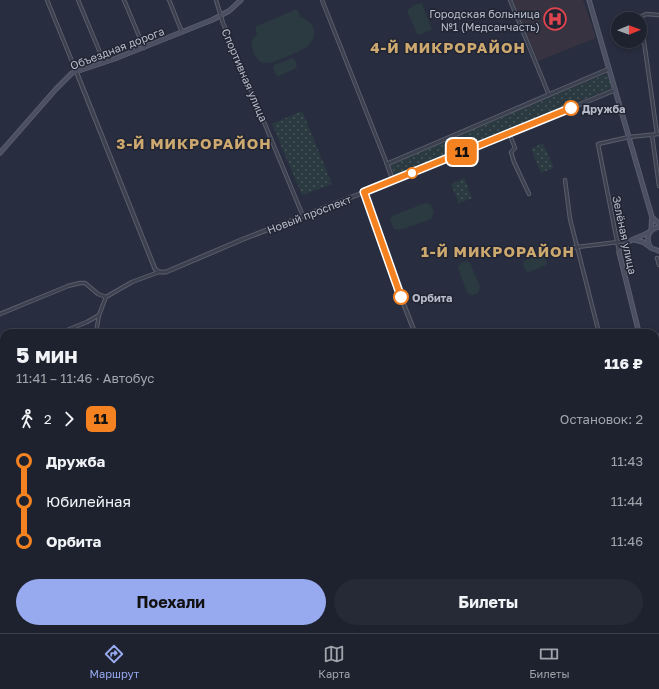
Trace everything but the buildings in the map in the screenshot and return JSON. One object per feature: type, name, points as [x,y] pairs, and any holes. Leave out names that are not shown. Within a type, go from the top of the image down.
[{"type":"main road","name":"Объездная дорога","points":[[0,153],[63,80],[76,71],[104,63],[144,48],[221,16],[241,0]]},
{"type":"main road","points":[[589,0],[652,217],[647,240],[652,249]]},
{"type":"main road","points":[[635,240],[659,225],[652,217]]},
{"type":"main road","points":[[619,252],[621,246],[628,241],[635,240],[643,242],[658,254]]},
{"type":"main road","name":"Зелёная улица","points":[[619,252],[637,329]]},
{"type":"street","points":[[47,0],[152,262],[155,269],[159,272],[132,282],[106,297],[99,315],[97,329]]},
{"type":"street","points":[[78,0],[104,63]]},
{"type":"street","points":[[124,0],[144,48]]},
{"type":"street","points":[[169,0],[182,32]]},
{"type":"street","name":"Спортивная улица","points":[[217,0],[221,16],[250,89],[303,216]]},
{"type":"street","points":[[322,0],[393,181]]},
{"type":"street","points":[[510,0],[549,95]]},
{"type":"street","points":[[629,137],[658,134],[641,20],[642,16],[646,14],[659,15]]},
{"type":"street","points":[[387,164],[609,70]]},
{"type":"street","name":"Новый проспект","points":[[159,272],[166,272],[241,240],[393,181],[615,90]]},
{"type":"street","points":[[509,133],[515,148],[511,152],[514,162],[529,194]]},
{"type":"street","points":[[652,134],[659,186]]},
{"type":"street","name":"Зелёная улица","points":[[619,252],[598,144],[629,137]]},
{"type":"street","points":[[565,180],[570,219],[598,329]]},
{"type":"street","points":[[364,192],[395,282],[413,329]]},
{"type":"street","points":[[552,252],[577,247],[628,241]]},
{"type":"street","points":[[658,254],[659,265]]},
{"type":"street","points":[[0,314],[68,286],[80,283],[85,284],[98,294],[106,297]]},
{"type":"street","points":[[70,329],[99,315]]},
{"type":"shaded area","name":"Городская больница №1 (Медсанчасть)","points":[[512,0],[583,0],[596,38],[538,61]]},
{"type":"shaded area","points":[[417,4],[422,4],[432,29],[422,34],[417,34],[407,10]]},
{"type":"shaded area","points":[[297,9],[300,17],[306,19],[313,26],[313,40],[305,48],[274,62],[264,63],[259,61],[253,51],[252,46],[253,40],[257,34],[255,27]]},
{"type":"shaded area","points":[[292,58],[295,60],[297,68],[279,76],[276,75],[273,68],[274,65]]},
{"type":"shaded area","points":[[608,73],[612,88],[394,177],[390,165]]},
{"type":"shaded area","points":[[302,111],[332,184],[302,195],[272,124]]},
{"type":"shaded area","points":[[543,143],[554,168],[541,173],[531,149]]},
{"type":"shaded area","points":[[464,178],[472,198],[459,203],[451,184]]},
{"type":"shaded area","points":[[425,203],[431,205],[434,213],[431,219],[400,230],[394,229],[390,220],[392,216]]},
{"type":"shaded area","points":[[542,254],[547,262],[546,265],[529,272],[526,271],[523,265],[524,261]]},
{"type":"shaded area","points":[[466,261],[470,263],[480,287],[478,293],[472,295],[467,292],[458,268],[461,263]]},
{"type":"bus line","name":"11","points":[[401,297],[364,192],[571,108]]},
{"type":"place","name":"Городская больница №1 (Медсанчасть)","points":[[555,19]]},
{"type":"place","name":"Дружба","points":[[571,108]]},
{"type":"place","name":"Орбита","points":[[401,297]]},
{"type":"district","name":"4-Й МИКРОРАЙОН","points":[[448,47]]},
{"type":"district","name":"3-Й МИКРОРАЙОН","points":[[194,143]]},
{"type":"district","name":"1-Й МИКРОРАЙОН","points":[[498,251]]}]
